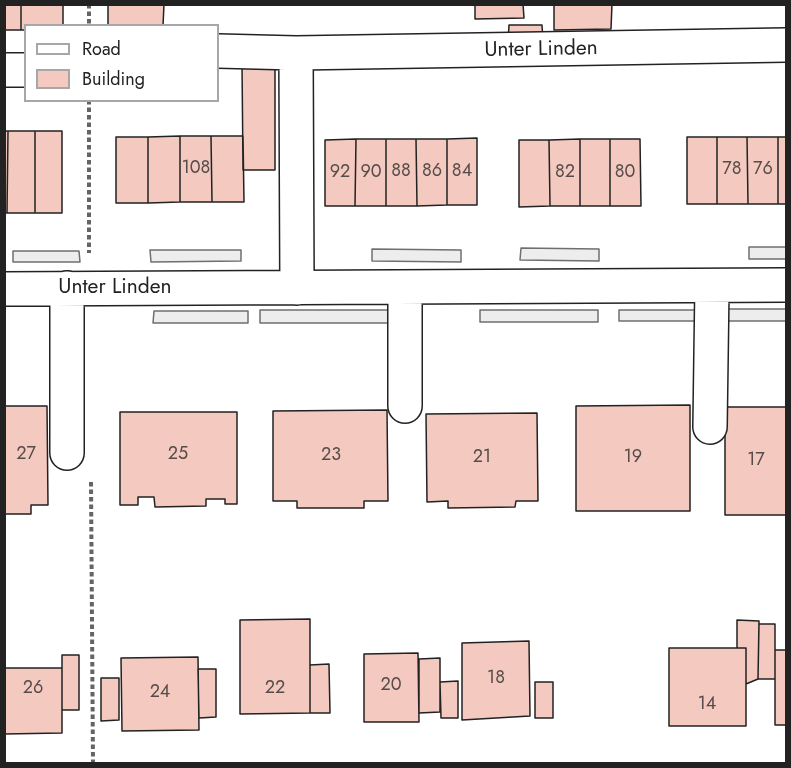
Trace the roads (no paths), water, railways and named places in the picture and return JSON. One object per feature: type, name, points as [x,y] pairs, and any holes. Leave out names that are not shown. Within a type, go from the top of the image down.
[{"type":"street","name":"Unter Linden","points":[[219,51],[296,53],[786,45]]},
{"type":"street","points":[[296,53],[297,288]]},
{"type":"street","points":[[4,70],[24,70]]},
{"type":"street","name":"Unter Linden","points":[[4,289],[786,285]]},
{"type":"street","points":[[710,427],[712,286]]},
{"type":"street","points":[[67,453],[78,287]]},
{"type":"street","points":[[405,287],[405,406]]}]
